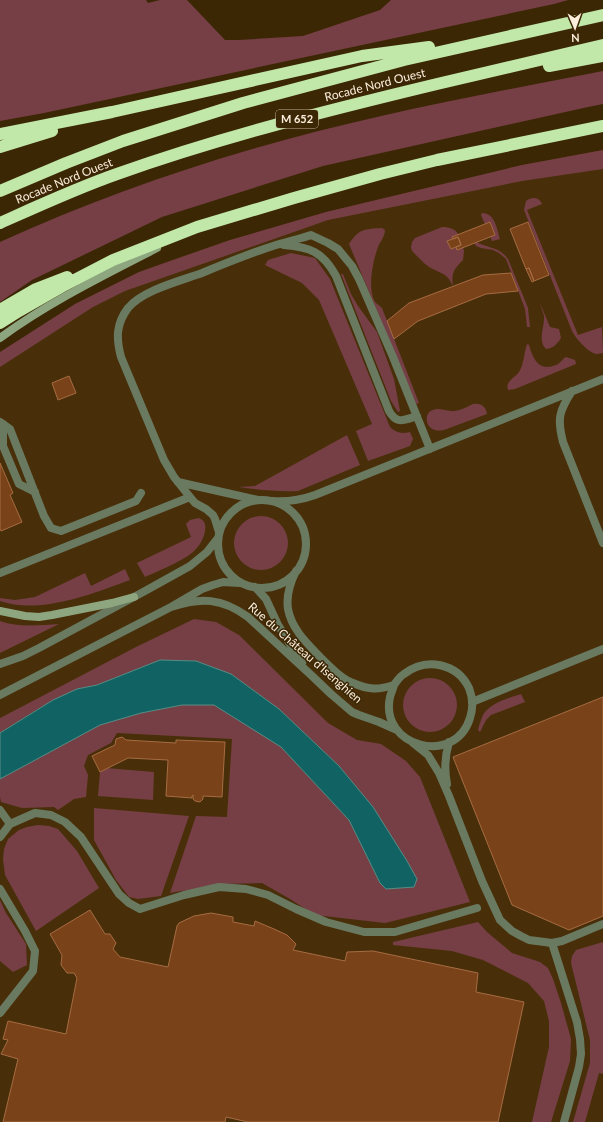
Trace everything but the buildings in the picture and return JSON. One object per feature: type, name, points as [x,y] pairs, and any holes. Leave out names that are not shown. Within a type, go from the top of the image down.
[{"type":"highway","name":"Rocade Nord Ouest","points":[[0,191],[123,141],[236,105],[404,60],[603,15]]},
{"type":"highway","points":[[0,134],[112,112],[382,52],[489,41]]},
{"type":"highway","name":"Rocade Nord Ouest","points":[[0,223],[116,174],[167,157],[336,108],[603,45]]},
{"type":"highway","points":[[390,95],[603,56]]},
{"type":"highway","points":[[0,147],[112,112]]},
{"type":"highway","points":[[0,310],[36,289],[50,283],[197,228],[294,198],[437,160],[602,127]]},
{"type":"highway","points":[[0,323],[61,287],[113,260]]},
{"type":"street","points":[[0,338],[58,300],[197,228]]},
{"type":"street","points":[[272,501],[291,511],[298,519],[304,529],[306,540],[305,551],[302,562],[288,579],[278,585],[255,587],[233,578],[226,570],[218,549],[217,524],[213,515],[195,503],[169,470],[121,357],[118,341],[119,325],[129,307],[138,299],[158,289],[277,245],[311,235],[328,243],[338,249],[352,266],[359,279],[394,357],[430,449]]},
{"type":"street","points":[[277,245],[308,248],[325,259],[336,276],[386,404],[393,417],[403,421],[417,416]]},
{"type":"street","points":[[178,482],[258,500],[299,500],[430,449],[603,378]]},
{"type":"street","points":[[572,390],[566,399],[562,410],[559,420],[560,430],[563,442],[603,543]]},
{"type":"street","points":[[1,423],[3,446],[19,484],[35,492]]},
{"type":"street","points":[[1,423],[10,429],[44,516],[51,528],[61,531],[136,502],[141,493]]},
{"type":"street","points":[[0,573],[190,497]]},
{"type":"street","points":[[0,664],[23,656],[39,648],[196,562],[207,552],[218,535],[223,522],[238,506],[247,502],[258,500]]},
{"type":"street","points":[[296,571],[289,589],[288,608],[293,623],[305,641],[336,672],[348,681],[363,687],[376,689],[394,685]]},
{"type":"street","name":"Rue du Château d'Isenghien","points":[[0,695],[213,585],[223,582],[243,583]]},
{"type":"street","points":[[255,587],[266,599],[278,625],[310,674]]},
{"type":"street","points":[[0,611],[25,616],[52,615],[90,608],[134,597]]},
{"type":"street","name":"Rue du Château d'Isenghien","points":[[171,607],[184,602],[196,601],[221,602],[230,605],[248,617],[352,712],[398,731]]},
{"type":"street","points":[[472,702],[603,650]]},
{"type":"street","points":[[413,743],[425,746],[438,746],[457,738],[463,732],[472,712],[472,702],[469,689],[462,678],[452,669],[440,665],[426,664],[413,668],[402,675],[394,685],[390,696],[389,708],[392,720],[398,731],[405,738],[423,750],[432,761],[449,796],[482,881],[500,920],[512,931],[525,938],[552,943],[562,941],[603,924]]},
{"type":"street","points":[[449,742],[445,770],[449,796]]},
{"type":"street","points":[[0,810],[10,824]]},
{"type":"street","points":[[0,837],[10,824],[35,813],[51,815],[65,822],[81,837],[119,894],[129,903],[140,909],[184,895],[220,887],[246,888],[268,895],[326,922],[364,932],[395,932],[477,908]]},
{"type":"street","points":[[0,888],[35,951],[33,971],[0,1014]]},
{"type":"street","points":[[552,943],[577,1022],[580,1039],[581,1054],[579,1067],[564,1122]]},
{"type":"shaded area","points":[[0,0],[146,0],[148,3],[160,0],[187,0],[225,40],[239,40],[303,36],[380,10],[391,0],[568,0],[44,113],[0,121]]},
{"type":"shaded area","points":[[603,71],[603,104],[323,166],[162,217],[32,280],[0,302],[0,242],[92,203],[186,170],[293,138],[425,106]]},
{"type":"shaded area","points":[[603,150],[603,1122],[0,1122],[0,356],[75,304],[139,272],[171,260],[230,240],[326,212],[522,165]]},
{"type":"shaded area","points":[[603,150],[603,169],[522,181],[328,220],[125,291],[93,307],[0,367],[0,352],[75,304],[139,272],[230,240],[326,212],[522,165]]},
{"type":"shaded area","points":[[533,198],[539,200],[542,204],[527,210],[578,335],[602,327],[603,353],[596,354],[589,351],[572,331],[524,210],[526,201]]},
{"type":"shaded area","points":[[482,213],[493,219],[500,239],[492,241],[481,215]]},
{"type":"shaded area","points":[[442,227],[453,229],[459,235],[452,237],[453,239],[448,242],[451,249],[456,247],[457,250],[463,247],[464,251],[463,260],[455,269],[453,274],[453,286],[445,275],[424,263],[412,251],[411,247],[415,238]]},
{"type":"shaded area","points":[[382,228],[385,232],[376,253],[371,290],[375,302],[382,308],[419,403],[416,404],[349,244],[356,235],[362,231]]},
{"type":"shaded area","points":[[477,242],[500,251],[508,259],[528,308],[530,327],[527,327],[525,309],[506,259],[493,250],[476,246],[474,243]]},
{"type":"shaded area","points":[[291,253],[315,258],[330,279],[390,427],[399,432],[410,432],[413,439],[410,446],[368,461],[356,431],[372,424],[319,300],[302,283],[265,265],[268,260]]},
{"type":"shaded area","points":[[341,274],[343,274],[351,294],[358,306],[377,332],[394,379],[400,411],[398,412],[391,401]]},
{"type":"shaded area","points":[[540,303],[550,327],[559,329],[561,338],[551,348],[546,349],[542,342],[544,316]]},
{"type":"shaded area","points":[[527,344],[529,345],[538,363],[545,367],[556,365],[566,357],[575,360],[576,364],[515,389],[508,390],[507,387],[509,382],[521,369]]},
{"type":"shaded area","points":[[473,404],[482,406],[487,414],[444,430],[434,430],[428,424],[427,416],[430,411],[438,409],[455,411]]},
{"type":"shaded area","points":[[347,435],[360,465],[298,491],[239,487],[255,486]]},
{"type":"shaded area","points":[[256,516],[266,516],[276,520],[284,528],[288,538],[288,548],[284,558],[276,566],[266,570],[256,570],[246,566],[238,558],[234,548],[234,538],[238,528],[246,520]]},
{"type":"shaded area","points":[[199,518],[203,520],[205,529],[203,539],[197,548],[191,554],[179,561],[145,577],[137,563],[191,537],[186,524],[190,520]]},
{"type":"shaded area","points":[[125,569],[130,580],[66,601],[32,606],[16,605],[0,601],[0,598],[15,600],[35,597],[85,573],[91,586]]},
{"type":"shaded area","points":[[194,619],[216,622],[239,635],[328,723],[357,740],[381,744],[406,761],[420,777],[470,902],[385,923],[315,915],[262,883],[223,884],[170,893],[196,816],[227,817],[232,739],[117,733],[111,743],[88,755],[84,766],[88,775],[86,797],[74,799],[58,810],[54,807],[22,808],[1,802],[0,779],[100,725],[141,713],[182,705],[214,705],[281,747],[349,820],[380,883],[386,889],[373,807],[339,766],[279,709],[231,674],[196,661],[160,660],[97,685],[77,689],[36,710],[0,733],[0,718],[136,647]]},
{"type":"shaded area","points":[[0,621],[15,625],[59,624],[0,653]]},
{"type":"shaded area","points":[[425,678],[435,678],[445,682],[453,690],[457,700],[457,710],[453,720],[445,728],[435,732],[425,732],[415,728],[407,720],[403,710],[403,700],[407,690],[415,682]]},
{"type":"shaded area","points":[[521,694],[525,702],[491,715],[486,720],[480,732],[478,730],[483,715],[490,707]]},
{"type":"shaded area","points":[[106,768],[154,772],[153,800],[98,796],[100,772]]},
{"type":"shaded area","points":[[94,808],[189,816],[161,896],[138,899],[129,897],[116,880],[94,840]]},
{"type":"shaded area","points":[[38,825],[58,829],[77,851],[99,888],[36,931],[5,875],[3,859],[4,849],[8,839],[19,830]]},
{"type":"shaded area","points":[[0,900],[6,913],[26,944],[27,965],[13,972],[0,961]]},
{"type":"shaded area","points":[[478,922],[487,932],[512,953],[540,962],[548,968],[553,979],[571,1039],[570,1061],[551,1122],[532,1122],[549,1047],[549,1021],[544,1001],[528,983],[483,960],[452,951],[393,945],[393,942]]},
{"type":"shaded area","points":[[603,942],[603,1074],[599,1073],[585,1122],[573,1122],[590,1063],[590,1040],[571,963],[572,956],[576,950]]},
{"type":"water","points":[[160,660],[196,661],[231,674],[279,709],[339,766],[373,807],[417,879],[414,887],[386,889],[380,883],[349,820],[281,747],[214,705],[182,705],[141,713],[100,725],[0,779],[0,733],[53,700],[77,689],[97,685]]}]
